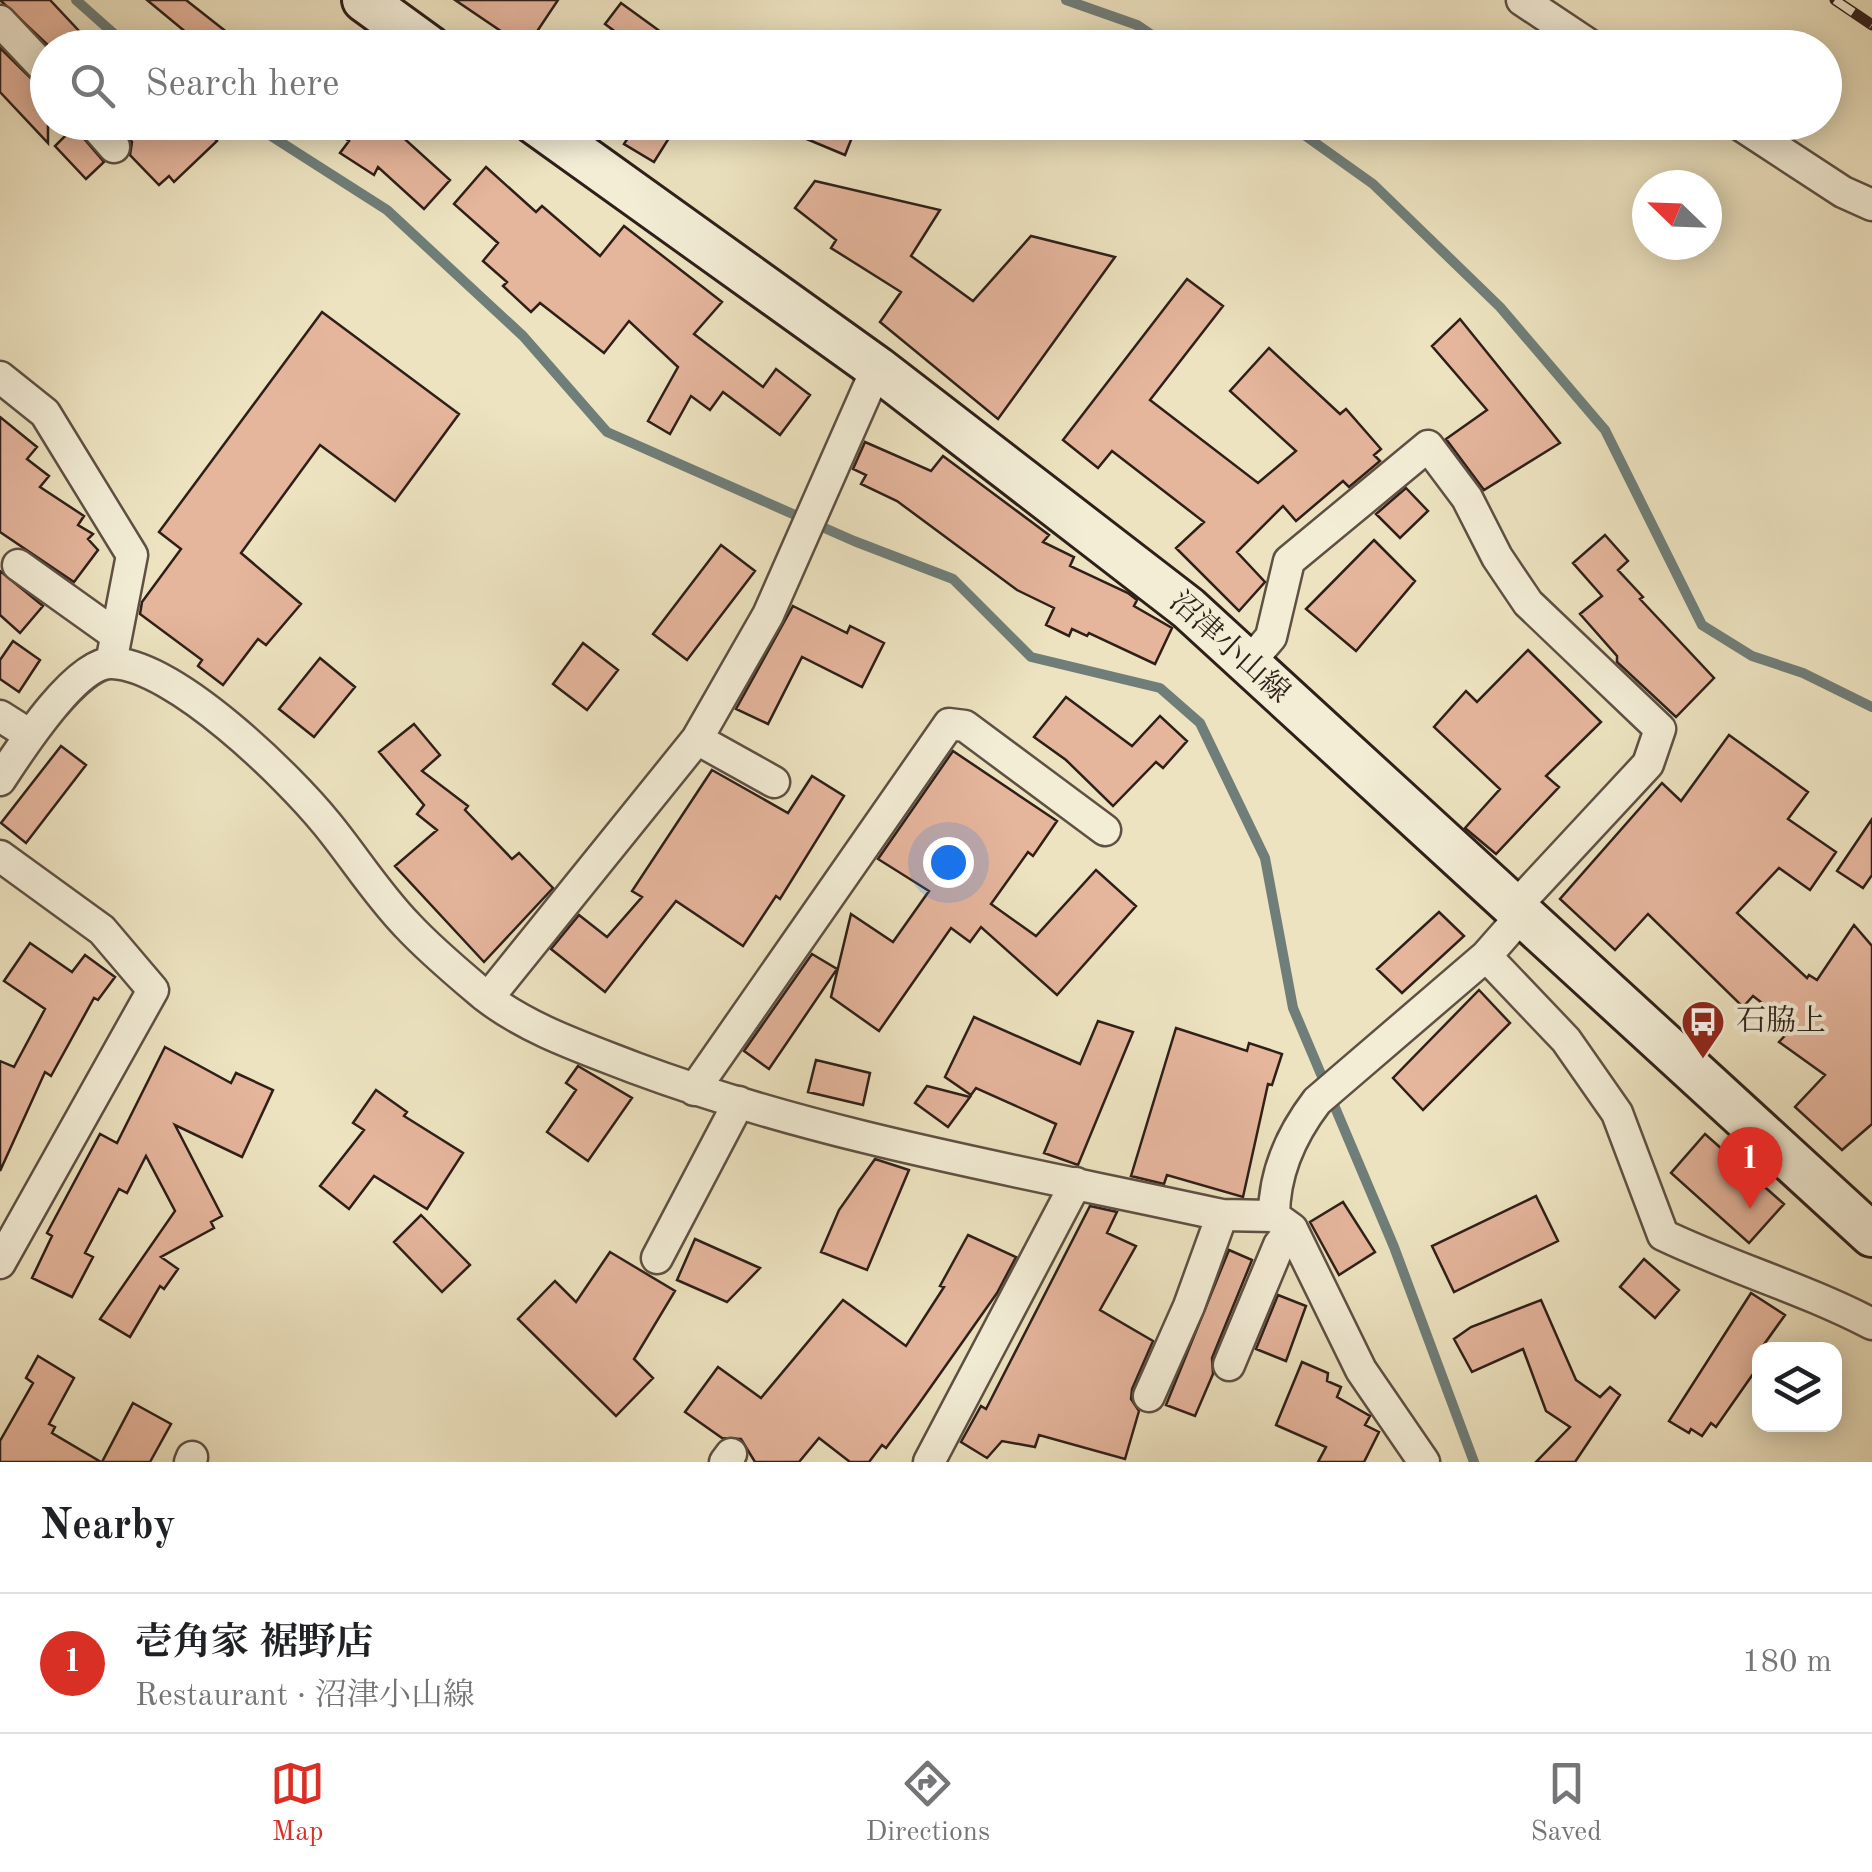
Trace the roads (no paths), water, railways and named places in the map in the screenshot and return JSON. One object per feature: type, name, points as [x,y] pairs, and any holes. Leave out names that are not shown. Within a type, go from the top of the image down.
[{"type":"main road","points":[[364,0],[405,30]]},
{"type":"main road","name":"沼津小山線","points":[[559,140],[877,368],[1188,608],[1872,1235]]},
{"type":"street","points":[[1522,0],[1567,30]]},
{"type":"street","points":[[0,21],[30,53]]},
{"type":"street","points":[[108,140],[114,147]]},
{"type":"street","points":[[1764,140],[1843,192],[1872,205]]},
{"type":"street","points":[[488,998],[696,740],[768,614],[877,368]]},
{"type":"street","points":[[0,377],[45,413],[132,555],[114,649],[90,669],[30,735],[0,780]]},
{"type":"street","points":[[1248,664],[1271,637],[1289,561],[1428,446],[1467,498],[1497,557],[1528,603],[1660,729],[1648,764],[1519,910],[1486,956],[1317,1101],[1300,1123],[1284,1158],[1274,1191],[1283,1222],[1361,1370],[1424,1462]]},
{"type":"street","points":[[18,565],[114,649],[182,690],[237,734],[324,820],[406,925],[488,998],[559,1039],[694,1090],[739,1102],[1076,1183],[1222,1215],[1283,1222]]},
{"type":"street","points":[[0,716],[30,735]]},
{"type":"street","points":[[694,1090],[948,724],[965,726],[1105,830]]},
{"type":"street","points":[[696,740],[774,782]]},
{"type":"street","points":[[0,856],[102,930],[153,990],[0,1263]]},
{"type":"street","points":[[1486,956],[1566,1040],[1617,1113],[1663,1234],[1739,1271],[1828,1302],[1872,1324]]},
{"type":"street","points":[[657,1258],[739,1102]]},
{"type":"street","points":[[930,1462],[1076,1183]]},
{"type":"street","points":[[1149,1396],[1189,1306],[1222,1215]]},
{"type":"street","points":[[1230,1364],[1280,1246],[1283,1222]]},
{"type":"waterway","points":[[76,0],[110,30]]},
{"type":"waterway","points":[[1066,0],[1144,30]]},
{"type":"waterway","points":[[277,140],[387,210],[523,336],[607,432],[854,541],[953,579],[1031,657],[1160,688],[1200,723],[1265,858],[1293,1008],[1394,1247],[1474,1462]]},
{"type":"waterway","points":[[1311,140],[1373,184],[1500,307],[1605,430],[1702,625],[1752,656],[1803,673],[1872,707]]},
{"type":"railway","points":[[1835,0],[1872,25]]},
{"type":"place","name":"石脇上","points":[[1703,1060]]},
{"type":"place","name":"壱角家 裾野店","points":[[1750,1209]]}]
